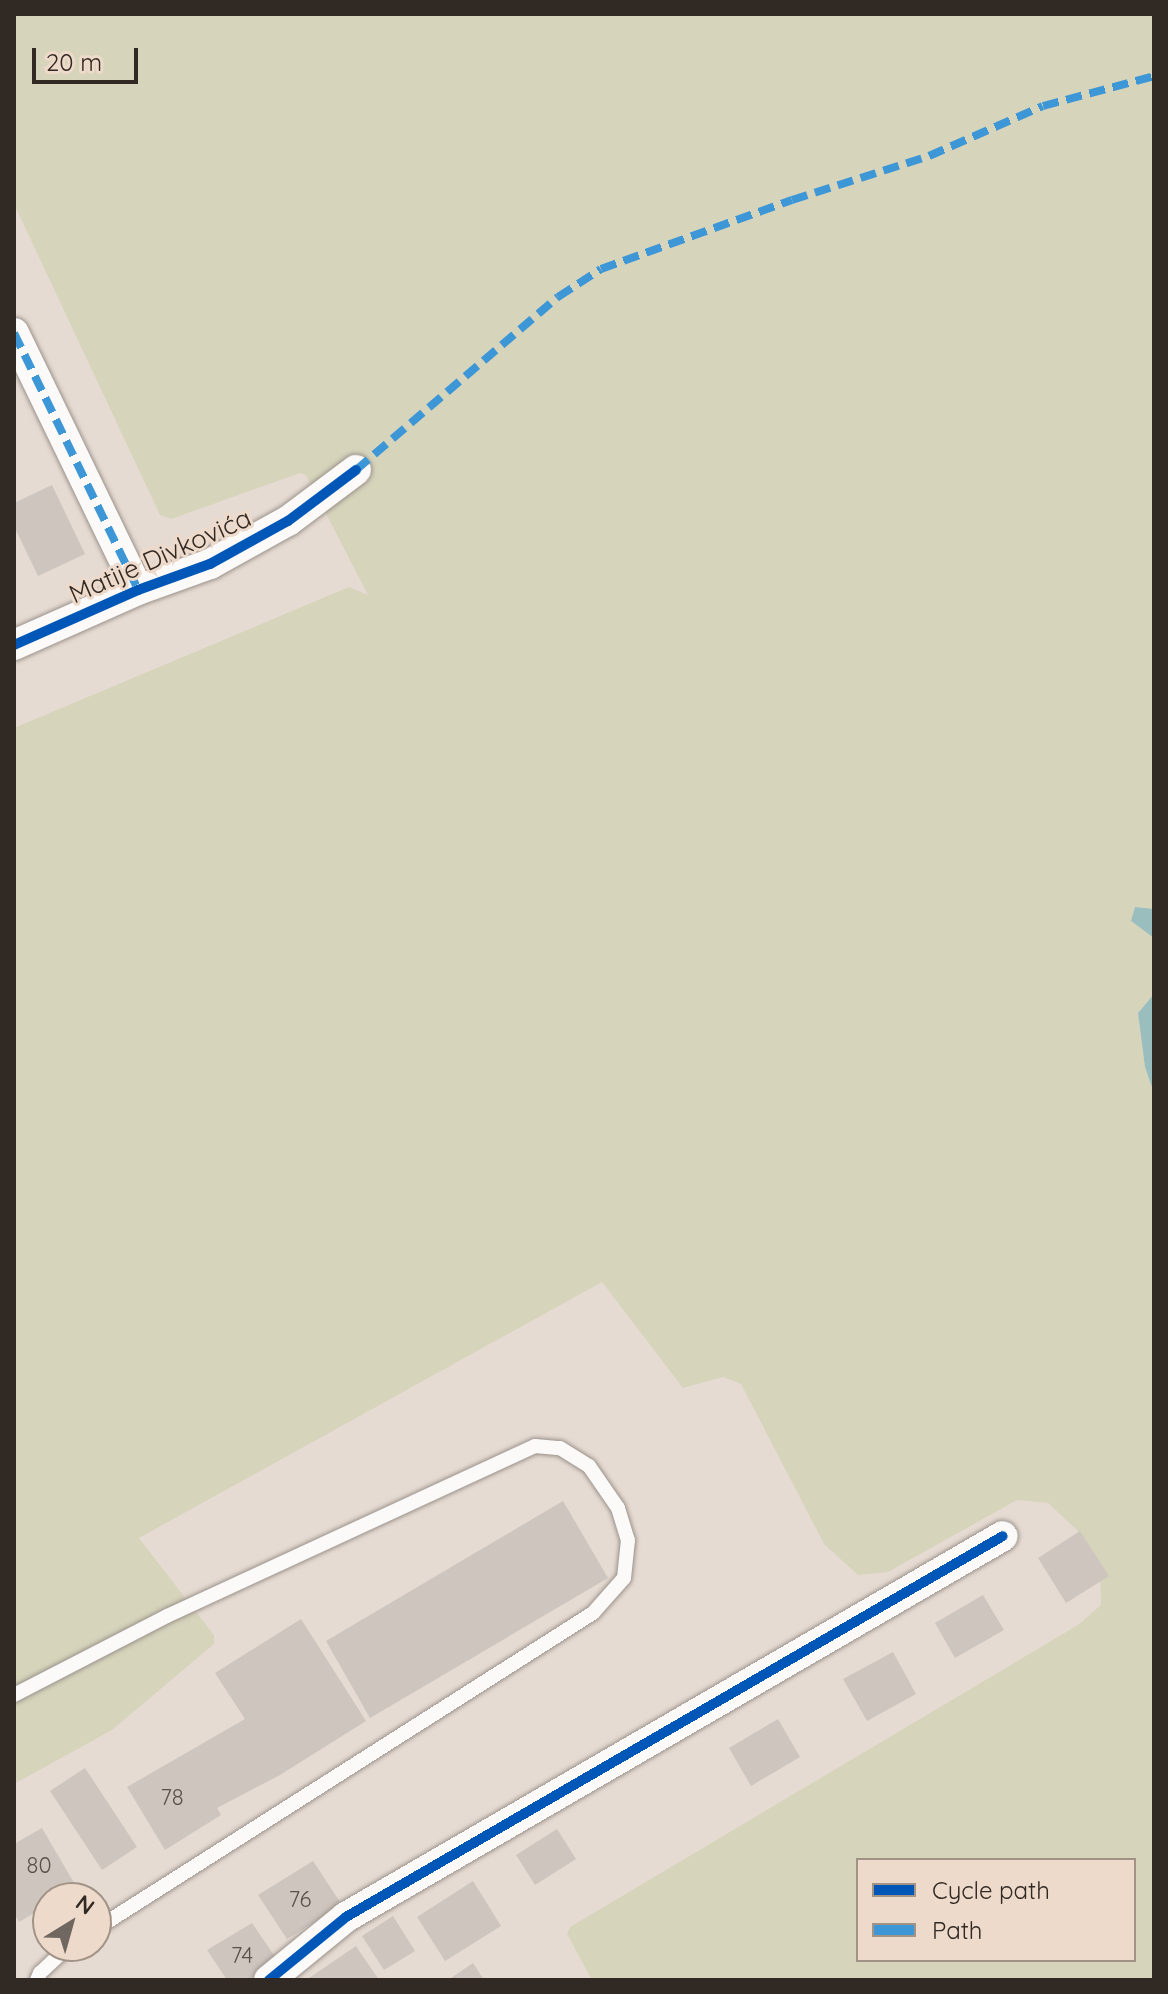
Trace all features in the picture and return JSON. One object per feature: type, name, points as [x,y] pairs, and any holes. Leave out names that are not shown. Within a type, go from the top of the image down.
[{"type":"street","points":[[14,333],[138,590]]},
{"type":"street","name":"Matije Divkovića","points":[[14,645],[138,590],[210,564],[288,521],[356,470]]},
{"type":"street","points":[[269,1980],[346,1917],[1003,1536]]},
{"type":"lane","points":[[14,1695],[167,1616],[535,1446],[560,1448],[589,1466],[618,1508],[628,1540],[624,1578],[593,1613],[112,1919]]},
{"type":"lane","points":[[37,1980],[52,1962]]},
{"type":"shaded area","points":[[14,14],[1154,14],[1154,909],[1135,907],[1131,921],[1154,938],[1154,994],[1138,1013],[1145,1067],[1154,1093],[1154,1980],[592,1980],[567,1934],[570,1927],[1078,1625],[1101,1605],[1100,1566],[1080,1533],[1048,1503],[1017,1500],[888,1572],[858,1575],[824,1544],[741,1384],[723,1377],[683,1388],[602,1282],[139,1538],[214,1635],[214,1644],[112,1730],[14,1784],[14,728],[349,587],[368,595],[306,475],[300,473],[171,519],[160,515],[14,204]]},
{"type":"water","points":[[1135,907],[1154,909],[1154,938],[1131,921]]},
{"type":"water","points":[[1154,994],[1154,1093],[1145,1067],[1138,1013]]},
{"type":"building","points":[[52,485],[85,554],[38,576],[14,526],[14,503]]},
{"type":"building","points":[[563,1501],[608,1578],[370,1718],[326,1641]]},
{"type":"building","points":[[1080,1531],[1109,1576],[1066,1603],[1038,1558]]},
{"type":"building","points":[[983,1595],[1004,1630],[955,1658],[935,1623]]},
{"type":"building","points":[[301,1619],[366,1721],[280,1775],[217,1808],[221,1815],[165,1850],[127,1787],[245,1719],[215,1673]]},
{"type":"building","points":[[893,1652],[916,1694],[867,1721],[843,1679]]},
{"type":"building","points":[[778,1719],[800,1757],[751,1786],[729,1748]]},
{"type":"building","points":[[85,1768],[137,1847],[102,1870],[50,1791]]},
{"type":"building","points":[[42,1828],[74,1882],[32,1882],[32,1914],[19,1922],[14,1913],[14,1844]]},
{"type":"building","points":[[557,1829],[576,1859],[535,1885],[516,1855]]},
{"type":"building","points":[[313,1861],[342,1905],[287,1939],[258,1895]]},
{"type":"building","points":[[473,1881],[501,1926],[445,1961],[417,1917]]},
{"type":"building","points":[[393,1916],[415,1951],[384,1970],[362,1936]]},
{"type":"building","points":[[252,1923],[278,1961],[248,1980],[227,1980],[207,1950]]},
{"type":"building","points":[[356,1946],[379,1980],[310,1980],[309,1978]]},
{"type":"building","points":[[473,1963],[484,1980],[448,1980]]},
{"type":"marked path","points":[[356,470],[558,297],[601,269],[792,200],[929,156],[1043,106],[1154,76]]},
{"type":"marked path","points":[[14,333],[138,590]]},
{"type":"cycle path","points":[[14,645],[138,590],[210,564],[288,521],[356,470]]},
{"type":"cycle path","points":[[269,1980],[346,1917],[1003,1536]]}]
